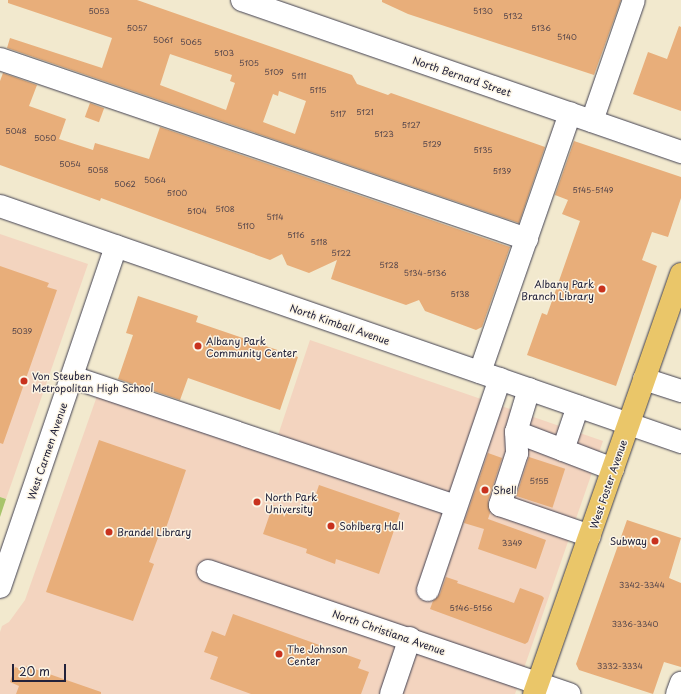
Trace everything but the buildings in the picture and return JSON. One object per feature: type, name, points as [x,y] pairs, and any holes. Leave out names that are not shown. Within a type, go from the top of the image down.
[{"type":"main road","name":"West Foster Avenue","points":[[536,688],[681,274]]},
{"type":"street","name":"North Bernard Street","points":[[242,0],[681,152]]},
{"type":"street","points":[[592,121],[634,0]]},
{"type":"street","points":[[0,59],[527,239]]},
{"type":"street","points":[[480,372],[570,113]]},
{"type":"street","name":"North Kimball Avenue","points":[[0,206],[681,442]]},
{"type":"street","name":"West Carmen Avenue","points":[[0,587],[116,246]]},
{"type":"street","points":[[72,377],[456,506]]},
{"type":"street","points":[[428,590],[500,379]]},
{"type":"street","points":[[644,379],[681,391]]},
{"type":"street","points":[[529,389],[516,432],[517,454],[500,505],[590,536]]},
{"type":"street","points":[[563,450],[578,406]]},
{"type":"street","points":[[516,432],[613,469]]},
{"type":"street","name":"North Christiana Avenue","points":[[208,571],[410,638],[536,688],[570,694]]},
{"type":"street","points":[[391,694],[410,638]]},
{"type":"street","points":[[677,694],[681,683]]},
{"type":"shaded area","name":"Von Steuben Metropolitan High School","points":[[0,234],[88,264],[6,499],[0,497]]},
{"type":"shaded area","name":"North Park University","points":[[310,340],[603,441],[515,694],[0,694],[0,632],[2,626],[9,622],[25,600],[97,396],[272,453]]},
{"type":"green space","points":[[0,497],[6,499],[0,517]]},
{"type":"place","name":"Albany Park Branch Library","points":[[602,289]]},
{"type":"place","name":"Albany Park Community Center","points":[[198,346]]},
{"type":"place","name":"Von Steuben Metropolitan High School","points":[[24,381]]},
{"type":"place","name":"Shell","points":[[485,490]]},
{"type":"place","name":"North Park University","points":[[257,502]]},
{"type":"place","name":"Sohlberg Hall","points":[[331,526]]},
{"type":"place","name":"Brandel Library","points":[[109,532]]},
{"type":"place","name":"Subway","points":[[655,541]]},
{"type":"place","name":"The Johnson Center","points":[[279,654]]}]
